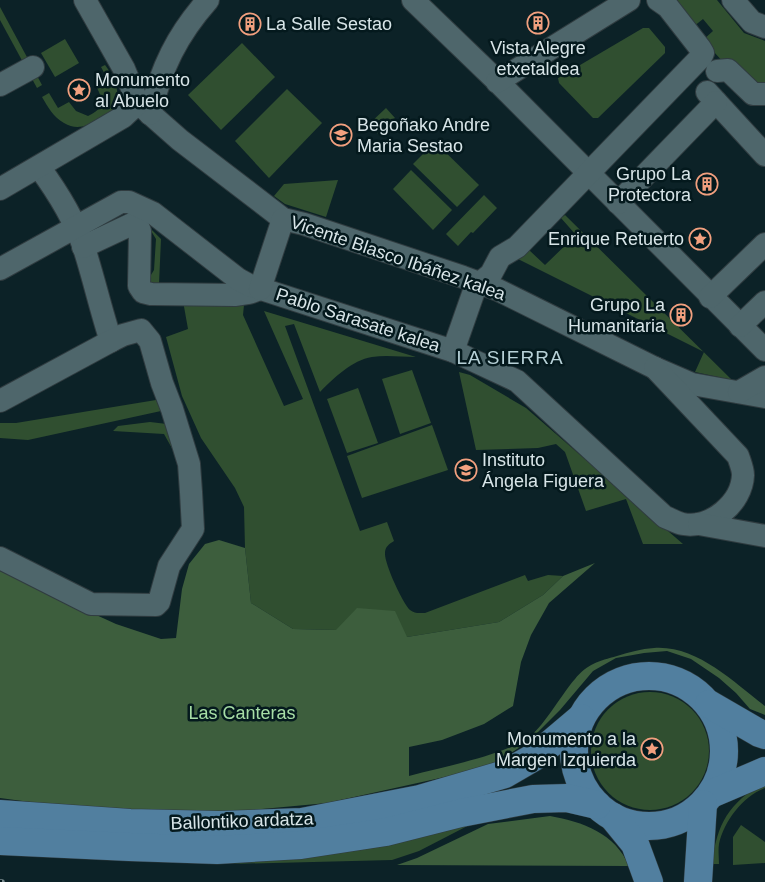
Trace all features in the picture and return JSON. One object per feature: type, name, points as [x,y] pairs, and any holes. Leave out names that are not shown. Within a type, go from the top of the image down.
[{"type":"main road","points":[[650,882],[635,844],[583,786],[575,764],[574,741],[581,718],[591,702],[605,689],[622,680],[641,676],[660,676],[678,681],[695,690],[708,704],[720,725],[725,749],[722,773],[707,799],[701,835],[698,882]]},
{"type":"main road","points":[[708,704],[765,735]]},
{"type":"main road","name":"Ballontiko ardatza","points":[[0,814],[130,823],[209,825],[302,822],[420,799],[505,774],[536,756],[581,718]]},
{"type":"main road","points":[[605,811],[631,824],[651,826],[670,823],[688,816],[707,799],[765,771]]},
{"type":"main road","name":"Ballontiko ardatza","points":[[0,840],[217,850],[301,846],[386,832],[460,813],[533,798],[567,798],[605,811]]},
{"type":"street","points":[[85,0],[144,108]]},
{"type":"street","points":[[0,189],[123,117],[144,108],[156,88],[184,28],[208,0]]},
{"type":"street","points":[[497,82],[629,0]]},
{"type":"street","points":[[453,351],[474,291],[491,274],[500,257],[517,247],[701,58],[703,53],[700,48],[668,7],[658,0]]},
{"type":"street","points":[[733,0],[752,22],[765,27]]},
{"type":"street","points":[[415,1],[765,350]]},
{"type":"street","points":[[0,85],[33,67]]},
{"type":"street","points":[[717,70],[728,70],[753,94],[765,94]]},
{"type":"street","points":[[618,203],[711,96],[765,156]]},
{"type":"street","name":"Vicente Blasco Ibáñez kalea","points":[[144,108],[180,140],[283,219],[314,227],[498,290],[655,368],[692,384],[765,397]]},
{"type":"street","points":[[39,167],[74,225],[117,338]]},
{"type":"street","name":"Pablo Sarasate kalea","points":[[0,269],[74,225],[121,202],[129,202],[153,213],[238,279],[260,288],[453,351],[517,381],[665,517],[683,524],[699,524],[765,536]]},
{"type":"street","points":[[83,247],[132,224],[138,226],[140,231],[139,286],[143,292],[151,294],[236,295],[260,288],[283,219]]},
{"type":"street","points":[[710,296],[765,244]]},
{"type":"street","points":[[740,326],[765,302]]},
{"type":"street","points":[[115,305],[117,338]]},
{"type":"street","points":[[0,558],[91,604],[156,605],[159,602],[169,566],[192,529],[189,464],[150,341],[141,330],[117,338],[7,397]]},
{"type":"street","points":[[655,368],[738,456],[743,474],[741,487],[733,503],[720,515],[699,524]]},
{"type":"street","points":[[739,392],[765,377]]},
{"type":"green space","points":[[670,0],[717,0],[744,33],[765,41],[765,86],[753,87],[725,64],[703,40],[713,31],[703,19],[693,27]]},
{"type":"green space","points":[[0,7],[42,85],[37,88],[0,20]]},
{"type":"green space","points":[[643,28],[649,28],[665,47],[665,53],[598,118],[593,118],[559,83],[558,78]]},
{"type":"green space","points":[[65,39],[79,63],[55,77],[41,53]]},
{"type":"green space","points":[[242,43],[275,77],[221,130],[188,95]]},
{"type":"green space","points":[[105,65],[117,89],[118,96],[115,108],[106,117],[80,127],[68,125],[60,121],[42,97],[49,93],[58,108],[69,102],[76,111],[88,116],[94,113],[101,104],[101,96],[96,86],[108,80],[101,67]]},
{"type":"green space","points":[[287,89],[322,123],[269,178],[235,141]]},
{"type":"green space","points":[[386,108],[395,118],[382,131],[380,136],[369,124]]},
{"type":"green space","points":[[435,142],[479,185],[457,207],[413,164]]},
{"type":"green space","points":[[411,170],[452,210],[433,230],[393,189]]},
{"type":"green space","points":[[338,180],[326,217],[285,204],[274,196],[284,184]]},
{"type":"green space","points":[[484,195],[497,208],[458,246],[446,234]]},
{"type":"green space","points":[[565,215],[703,352],[518,259],[529,250],[545,265],[576,235],[561,218]]},
{"type":"green space","points":[[148,226],[161,239],[159,284],[146,283],[154,270],[156,239]]},
{"type":"green space","points":[[183,301],[244,305],[243,315],[284,406],[303,399],[264,311],[416,357],[383,356],[365,359],[344,370],[320,392],[294,324],[285,326],[360,531],[387,522],[394,541],[386,549],[386,558],[394,583],[410,610],[415,613],[425,613],[525,575],[528,581],[548,575],[563,576],[543,595],[499,622],[407,637],[336,630],[293,629],[251,603],[245,548],[244,507],[235,488],[201,438],[182,396],[166,337],[188,329]]},
{"type":"green space","points":[[704,352],[732,380],[695,372]]},
{"type":"green space","points":[[412,370],[431,423],[400,434],[382,379]]},
{"type":"green space","points":[[459,372],[470,375],[526,408],[683,544],[643,544],[626,499],[586,511],[565,452],[556,444],[538,448],[476,450]]},
{"type":"green space","points":[[358,388],[378,443],[347,453],[327,399]]},
{"type":"green space","points":[[156,400],[161,411],[28,440],[0,438],[0,423],[16,423]]},
{"type":"green space","points":[[150,422],[167,424],[183,468],[164,434],[113,431],[118,426]]},
{"type":"green space","points":[[432,425],[448,470],[362,498],[347,456]]},
{"type":"green space","name":"Las Canteras","points":[[219,540],[245,548],[251,603],[293,629],[336,630],[357,608],[395,611],[407,637],[499,622],[543,595],[563,576],[595,563],[549,603],[531,635],[521,662],[513,706],[484,724],[442,740],[409,747],[409,776],[484,757],[525,740],[538,728],[569,686],[584,670],[605,660],[644,649],[670,649],[685,652],[700,659],[727,676],[765,706],[765,715],[750,709],[719,678],[691,659],[667,651],[644,653],[616,658],[593,671],[560,710],[529,741],[490,767],[327,803],[156,819],[0,798],[0,571],[116,624],[161,639],[176,638],[182,589],[189,564],[205,544]]},
{"type":"green space","points":[[650,692],[673,696],[692,709],[705,728],[709,751],[705,774],[692,793],[673,806],[650,810],[627,806],[608,793],[595,774],[591,751],[595,728],[608,709],[627,696]]},
{"type":"green space","points":[[765,782],[765,788],[742,803],[730,818],[719,844],[719,864],[712,864],[717,837],[727,816],[742,798]]},
{"type":"green space","points":[[550,816],[586,826],[607,837],[623,855],[629,866],[397,865],[417,858],[488,824]]},
{"type":"green space","points":[[479,820],[419,851],[392,860],[229,864],[309,857]]},
{"type":"green space","points":[[741,825],[765,842],[765,863],[733,865],[733,837]]},
{"type":"place","name":"Vista Alegre etxetaldea","points":[[538,23]]},
{"type":"place","name":"La Salle Sestao","points":[[250,24]]},
{"type":"place","name":"Monumento al Abuelo","points":[[79,90]]},
{"type":"place","name":"Begoñako Andre Maria Sestao","points":[[341,135]]},
{"type":"place","name":"Grupo La Protectora","points":[[707,184]]},
{"type":"place","name":"Enrique Retuerto","points":[[700,239]]},
{"type":"place","name":"Grupo La Humanitaria","points":[[681,315]]},
{"type":"place","name":"Instituto Ángela Figuera","points":[[466,470]]},
{"type":"place","name":"Monumento a la Margen Izquierda","points":[[652,749]]},
{"type":"district","name":"LA SIERRA","points":[[510,357]]}]
